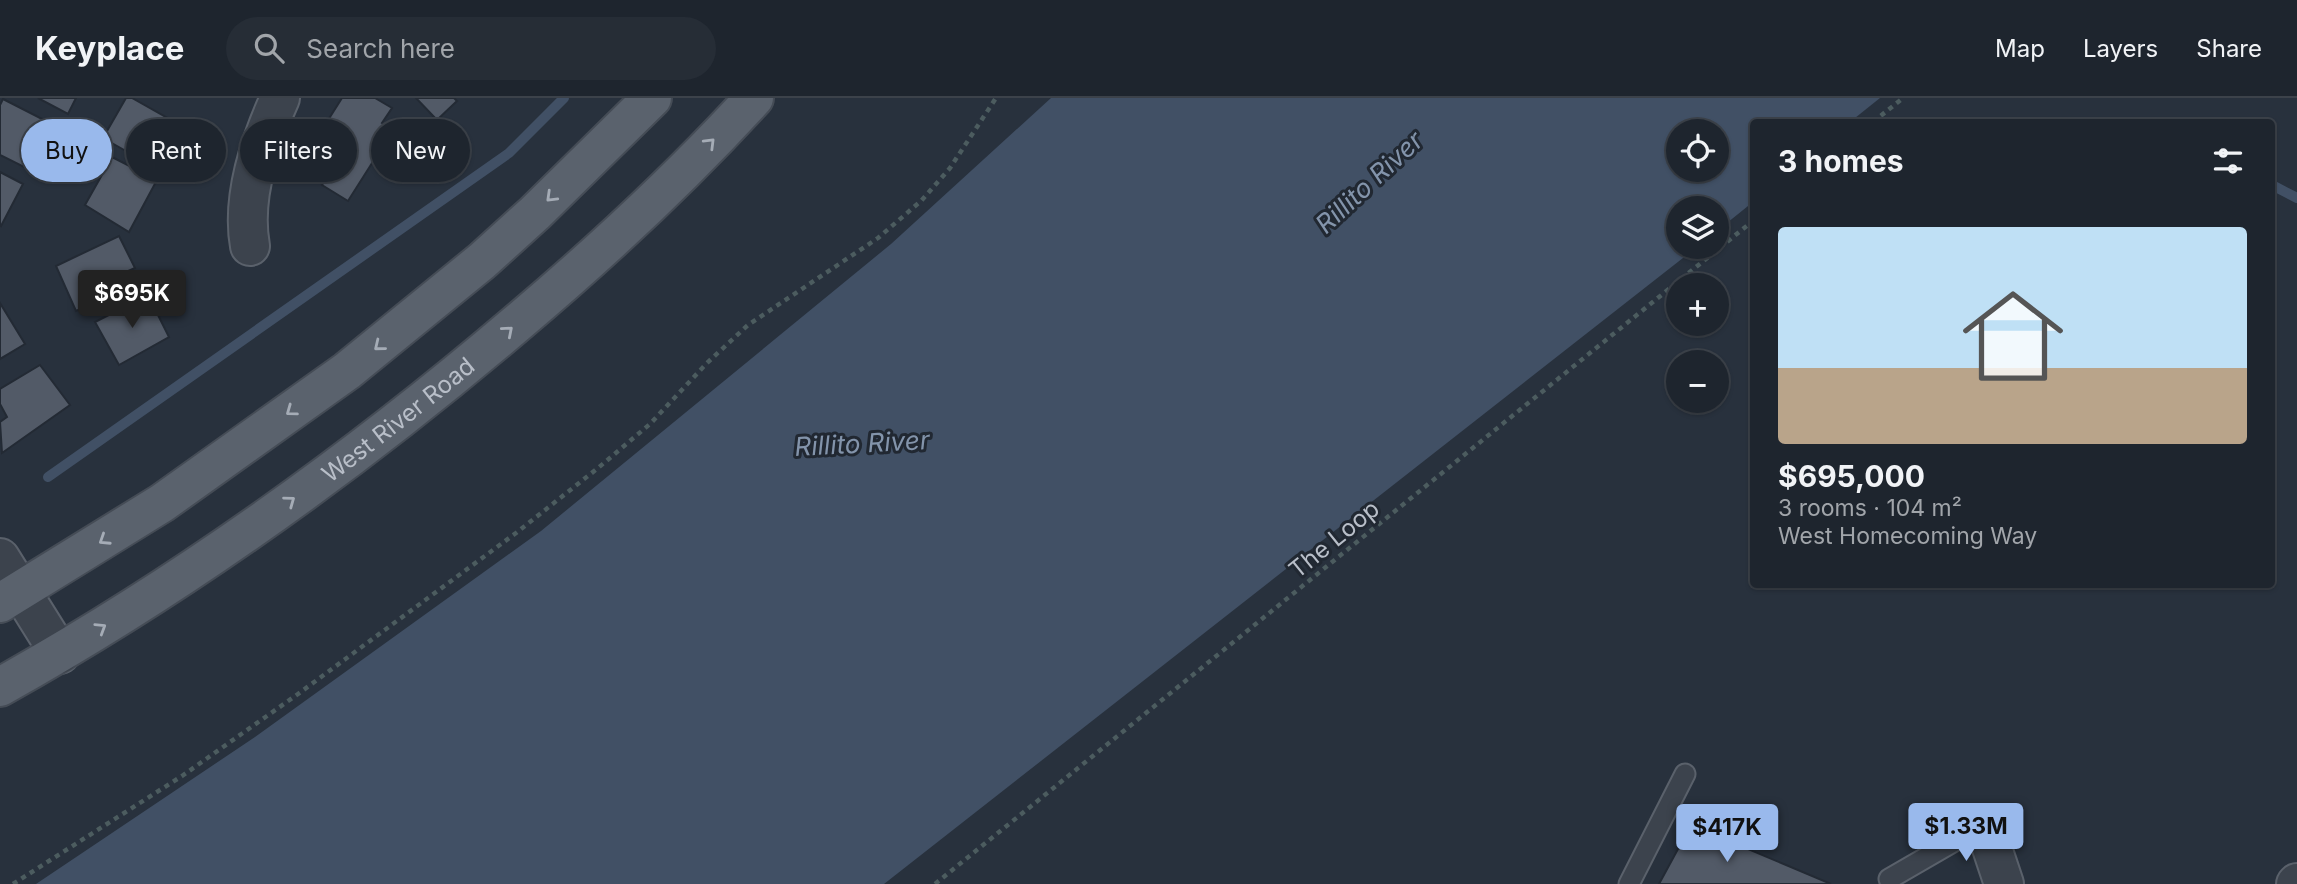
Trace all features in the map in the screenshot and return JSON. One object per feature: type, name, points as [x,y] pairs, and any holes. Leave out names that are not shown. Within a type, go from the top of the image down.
[{"type":"main road","points":[[10,597],[162,503],[347,371],[482,261],[652,98]]},
{"type":"main road","name":"West River Road","points":[[0,687],[60,654],[190,572],[394,425],[566,281],[659,195],[754,98]]},
{"type":"street","points":[[250,246],[247,226],[251,190],[260,151],[280,98]]},
{"type":"street","points":[[0,558],[10,597],[60,654]]},
{"type":"street","points":[[1984,824],[2004,884]]},
{"type":"lane","points":[[1629,884],[1685,774]]},
{"type":"lane","points":[[1889,879],[1984,824]]},
{"type":"path","points":[[13,884],[181,776],[298,694],[516,533],[598,468],[650,424],[707,363],[748,325],[878,238],[921,201],[950,168],[996,98]]},
{"type":"path","points":[[1877,119],[1903,98]]},
{"type":"path","name":"The Loop","points":[[935,884],[1750,223]]},
{"type":"water","name":"Rillito River","points":[[1051,98],[1880,98],[1854,119],[1750,119],[1750,204],[1729,221],[1729,196],[1666,196],[1666,259],[1682,259],[884,884],[36,884],[255,737],[541,531],[891,244]]},
{"type":"building","points":[[38,98],[76,98],[68,114]]},
{"type":"building","points":[[126,98],[132,98],[169,119],[126,119],[126,151],[112,143],[112,122]]},
{"type":"building","points":[[342,98],[375,98],[392,108],[385,119],[371,119],[371,165],[348,201],[322,185],[324,182],[357,182],[357,119],[329,119]]},
{"type":"building","points":[[416,98],[454,98],[457,101],[436,119]]},
{"type":"building","points":[[3,99],[42,119],[21,119],[21,166],[0,155],[0,105]]},
{"type":"building","points":[[112,157],[126,164],[126,182],[156,182],[129,232],[85,205],[98,182],[112,182]]},
{"type":"building","points":[[0,172],[23,184],[1,226],[0,225]]},
{"type":"building","points":[[119,236],[135,268],[128,271],[133,286],[76,311],[56,266]]},
{"type":"building","points":[[148,295],[169,337],[119,365],[95,322]]},
{"type":"building","points":[[0,303],[25,344],[0,359]]},
{"type":"building","points":[[40,365],[70,405],[2,453],[0,422],[7,417],[0,404],[0,389]]},
{"type":"building","points":[[1691,825],[1831,884],[1659,884]]},
{"type":"waterway","points":[[48,477],[509,153],[564,98]]},
{"type":"waterway","points":[[2275,187],[2297,198]]}]
